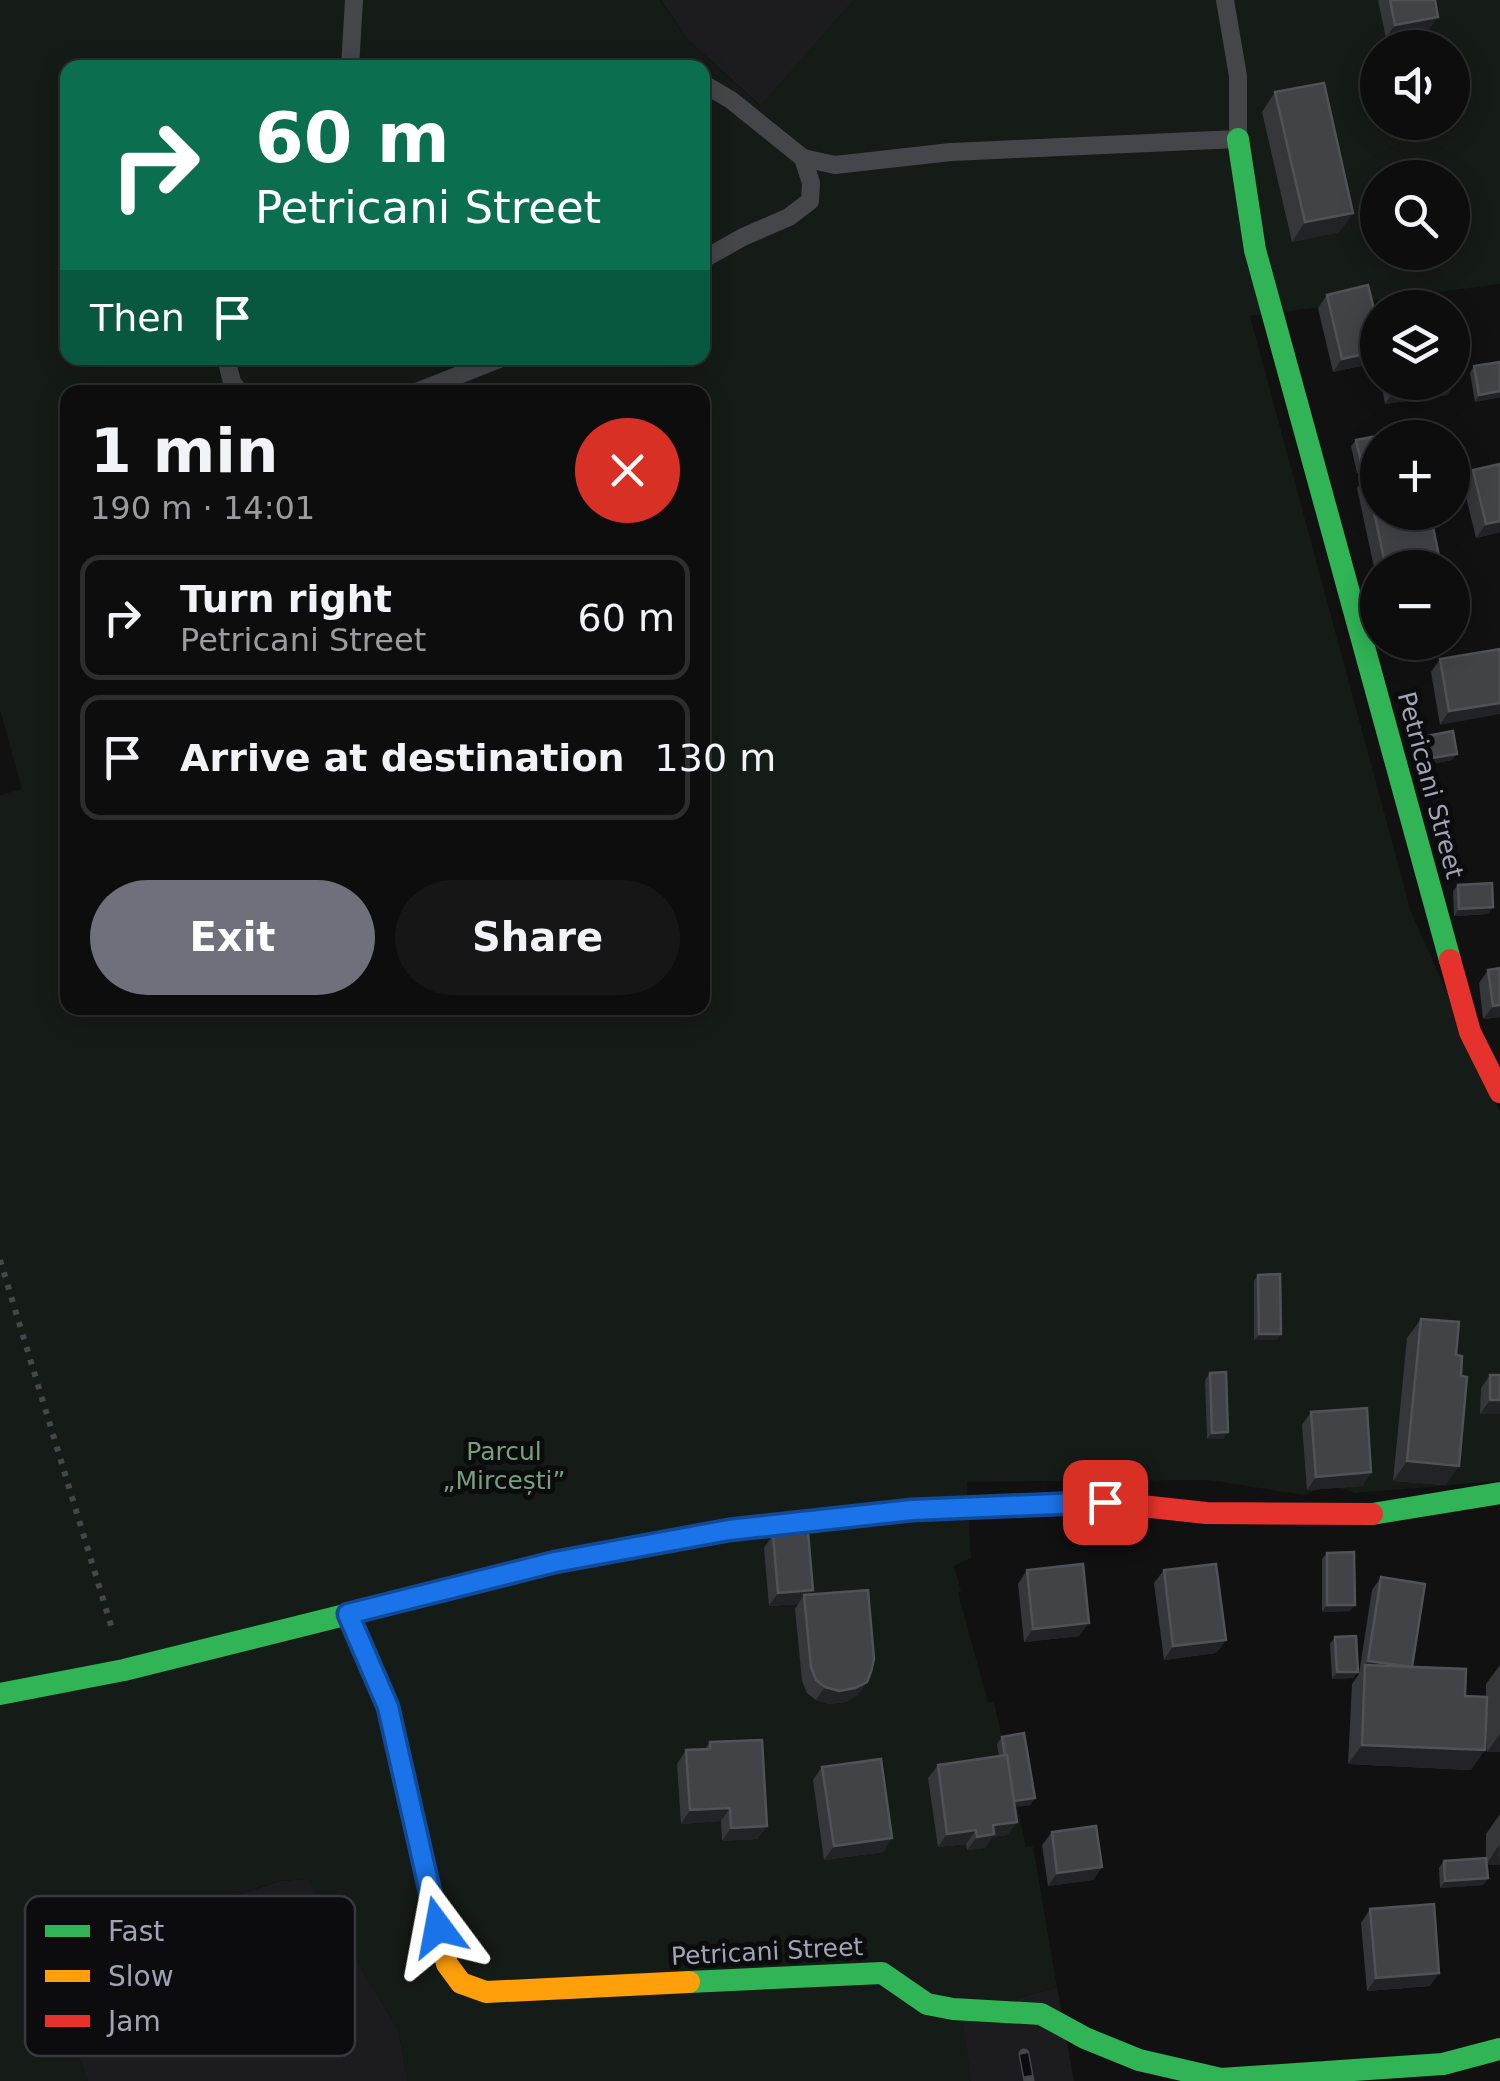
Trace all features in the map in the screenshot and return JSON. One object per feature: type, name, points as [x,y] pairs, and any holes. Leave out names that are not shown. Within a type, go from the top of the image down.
[{"type":"street","name":"Petricani Street","points":[[1238,139],[1260,269],[1470,1032],[1500,1092]]},
{"type":"street","points":[[0,1694],[124,1670],[555,1562],[729,1530],[912,1510],[1105,1502],[1206,1513],[1375,1514],[1500,1493]]},
{"type":"street","name":"Petricani Street","points":[[348,1614],[388,1707],[447,1964],[461,1983],[486,1992],[882,1973],[927,2004],[1041,2014],[1138,2060],[1221,2079],[1444,2064],[1500,2050]]},
{"type":"lane","points":[[350,60],[354,0]]},
{"type":"lane","name":"Petricani Street","points":[[1226,0],[1238,76],[1238,139]]},
{"type":"lane","points":[[710,88],[732,100],[803,158],[835,164],[950,152],[1238,139]]},
{"type":"lane","points":[[710,255],[743,236],[790,217],[810,202],[811,183],[803,158]]},
{"type":"lane","points":[[434,385],[484,365]]},
{"type":"path","points":[[0,1260],[124,1670]]},
{"type":"shaded area","points":[[661,0],[854,0],[761,106],[688,40]]},
{"type":"shaded area","points":[[308,1879],[318,1896],[233,1896],[280,1881]]},
{"type":"shaded area","points":[[355,1958],[398,2030],[408,2081],[88,2081],[78,2056],[355,2056]]},
{"type":"shaded area","points":[[1057,1987],[1074,2081],[971,2081],[961,2015]]},
{"type":"green space","name":"Parcul „Mircești”","points":[[0,0],[660,0],[688,40],[710,60],[60,60],[60,365],[710,365],[710,60],[760,106],[854,0],[1500,0],[1500,284],[1453,290],[1360,290],[1360,302],[1250,316],[1411,912],[1500,1112],[1500,1481],[1355,1493],[1330,1488],[1304,1495],[1209,1480],[967,1482],[971,1558],[954,1566],[961,1591],[958,1593],[988,1702],[994,1702],[1026,1847],[1033,1846],[1057,1987],[962,2015],[971,2081],[408,2081],[398,2030],[355,1959],[355,1896],[317,1896],[307,1879],[279,1881],[233,1896],[25,1896],[25,2056],[79,2056],[88,2081],[0,2081],[0,795],[22,789],[0,710]]},
{"type":"building","points":[[1390,0],[1435,0],[1438,17],[1395,25]]},
{"type":"building","points":[[1324,83],[1353,213],[1305,222],[1275,92]]},
{"type":"building","points":[[1368,285],[1369,290],[1360,290],[1360,355],[1342,359],[1327,295]]},
{"type":"building","points":[[1500,362],[1500,391],[1479,395],[1474,366]]},
{"type":"building","points":[[1500,464],[1500,521],[1486,524],[1473,470]]},
{"type":"building","points":[[1378,530],[1434,530],[1438,550],[1382,550]]},
{"type":"building","points":[[1500,649],[1500,703],[1449,711],[1440,660],[1470,660],[1470,654]]},
{"type":"building","points":[[1453,731],[1457,754],[1425,759],[1421,737]]},
{"type":"building","points":[[1492,883],[1493,907],[1459,909],[1458,885]]},
{"type":"building","points":[[1500,968],[1500,1005],[1493,1006],[1488,970]]},
{"type":"building","points":[[1280,1274],[1281,1334],[1259,1334],[1258,1275]]},
{"type":"building","points":[[1421,1319],[1459,1322],[1456,1355],[1462,1356],[1461,1376],[1467,1377],[1459,1466],[1407,1461]]},
{"type":"building","points":[[1226,1372],[1228,1432],[1212,1433],[1210,1373]]},
{"type":"building","points":[[1490,1375],[1500,1375],[1500,1400],[1490,1400]]},
{"type":"building","points":[[1367,1408],[1371,1472],[1316,1477],[1311,1412]]},
{"type":"building","points":[[808,1532],[813,1590],[778,1593],[773,1535]]},
{"type":"building","points":[[1354,1552],[1355,1605],[1327,1605],[1327,1553]]},
{"type":"building","points":[[1083,1564],[1089,1623],[1033,1629],[1027,1570]]},
{"type":"building","points":[[1216,1564],[1226,1640],[1173,1646],[1164,1570]]},
{"type":"building","points":[[1381,1577],[1425,1584],[1412,1667],[1368,1661]]},
{"type":"building","points":[[868,1590],[874,1659],[867,1682],[839,1691],[825,1687],[816,1680],[811,1667],[804,1595]]},
{"type":"building","points":[[1356,1636],[1358,1672],[1337,1672],[1335,1637]]},
{"type":"building","points":[[1365,1665],[1466,1669],[1465,1696],[1487,1697],[1485,1750],[1362,1745]]},
{"type":"building","points":[[1024,1733],[1035,1798],[1014,1801],[1002,1737]]},
{"type":"building","points":[[762,1740],[767,1826],[731,1828],[730,1808],[690,1810],[686,1750],[710,1749],[710,1742]]},
{"type":"building","points":[[1007,1755],[1017,1822],[993,1825],[994,1834],[977,1837],[976,1830],[947,1834],[938,1765]]},
{"type":"building","points":[[881,1759],[892,1838],[834,1846],[822,1767]]},
{"type":"building","points":[[1096,1826],[1102,1867],[1057,1873],[1052,1832]]},
{"type":"building","points":[[1486,1858],[1488,1878],[1445,1881],[1444,1861]]},
{"type":"building","points":[[1434,1904],[1439,1973],[1376,1978],[1370,1909]]},
{"type":"railway","points":[[1024,2054],[1029,2081]]},
{"type":"traffic: fast","points":[[1238,139],[1255,250],[1450,960]]},
{"type":"traffic: fast","points":[[1372,1514],[1500,1493]]},
{"type":"traffic: fast","points":[[0,1694],[124,1670],[573,1558]]},
{"type":"traffic: fast","points":[[689,1982],[882,1973],[927,2004],[1041,2014],[1085,2038],[1139,2060],[1221,2079],[1443,2064],[1500,2049]]},
{"type":"traffic: slow","points":[[348,1614],[388,1707],[447,1964],[461,1983],[486,1992],[689,1982]]},
{"type":"traffic: jam","points":[[1450,960],[1470,1032],[1500,1092]]},
{"type":"traffic: jam","points":[[573,1558],[729,1530],[912,1510],[1105,1502],[1206,1513],[1372,1514]]},
{"type":"route","points":[[438,1927],[388,1707],[348,1614],[555,1562],[729,1530],[912,1510],[1105,1502]]}]
